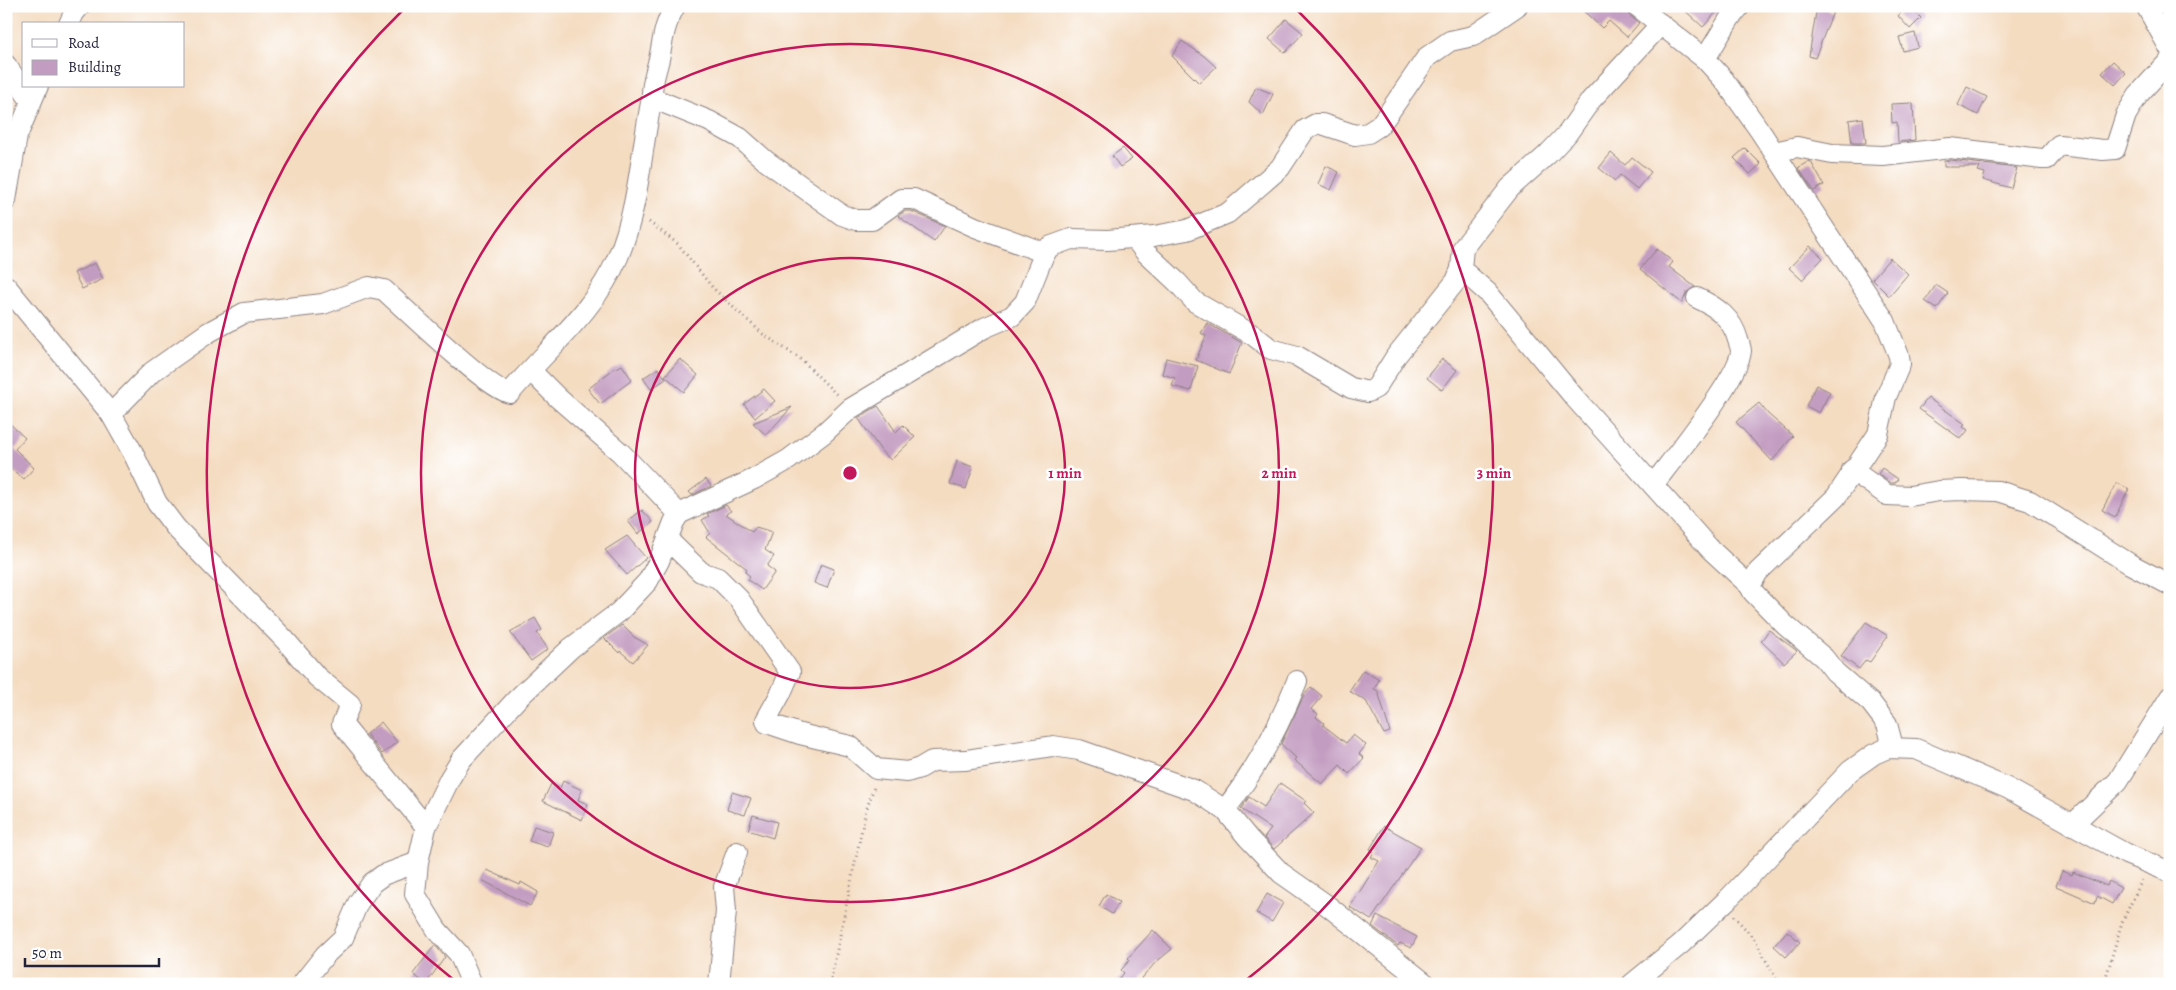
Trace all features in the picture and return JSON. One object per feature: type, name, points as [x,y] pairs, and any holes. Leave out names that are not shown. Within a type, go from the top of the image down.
[{"type":"street","points":[[70,22],[80,6]]},
{"type":"street","points":[[111,414],[152,372],[209,332],[244,313],[323,304],[369,288],[384,290],[462,361],[504,393],[510,393],[532,371],[589,305],[618,257],[632,208],[652,98],[651,89],[665,24],[675,6]]},
{"type":"street","points":[[472,984],[459,954],[437,930],[415,894],[418,862],[426,827],[461,760],[517,699],[564,655],[619,612],[648,581],[678,514],[754,479],[788,460],[824,433],[850,409],[984,328],[1012,316],[1025,302],[1049,247],[1071,239],[1134,238],[1187,230],[1228,213],[1280,168],[1305,130],[1316,124],[1322,124],[1354,135],[1368,133],[1379,126],[1427,57],[1450,40],[1473,36],[1517,6]]},
{"type":"street","points":[[1637,6],[1705,58],[1724,80],[1774,152],[1885,321],[1899,356],[1900,364],[1886,397],[1878,434],[1852,470],[1846,484],[1836,497],[1765,565],[1751,581],[1750,586]]},
{"type":"street","points":[[1705,58],[1730,18],[1740,6]]},
{"type":"street","points":[[2146,6],[2170,50]]},
{"type":"street","points":[[1134,238],[1146,253],[1195,302],[1252,335],[1271,349],[1297,356],[1351,388],[1368,392],[1376,388],[1396,356],[1456,281],[1461,269],[1463,248],[1510,188],[1547,155],[1566,134],[1596,93],[1661,24]]},
{"type":"street","points":[[1774,152],[1797,147],[1832,154],[1883,156],[1950,148],[2047,159],[2059,145],[2103,150],[2115,149],[2126,115],[2138,95],[2170,60]]},
{"type":"street","points":[[6,65],[22,80]]},
{"type":"street","points":[[6,200],[17,136],[35,93]]},
{"type":"street","points":[[652,98],[710,121],[740,138],[797,184],[842,215],[856,220],[872,220],[901,199],[914,200],[975,227],[1045,253]]},
{"type":"street","points":[[1461,269],[1488,292],[1574,397],[1711,550],[1750,586],[1753,592],[1785,625],[1803,638],[1824,658],[1835,672],[1871,703],[1888,724],[1891,739],[1888,748]]},
{"type":"street","points":[[6,286],[111,414],[133,453],[157,503],[176,528],[285,640],[317,677],[350,704],[342,724],[426,827]]},
{"type":"street","points":[[1653,485],[1714,403],[1736,368],[1741,350],[1734,327],[1716,307],[1697,298]]},
{"type":"street","points":[[532,371],[558,398],[621,453],[678,514]]},
{"type":"street","points":[[1852,470],[1887,496],[1910,496],[1939,491],[1998,491],[2030,501],[2130,564],[2170,585]]},
{"type":"street","points":[[668,540],[701,572],[718,578],[739,599],[790,672],[766,720],[767,724],[850,746],[876,769],[907,772],[920,768],[932,760],[966,760],[1053,746],[1079,750],[1194,790],[1225,810],[1248,838],[1282,873],[1364,934],[1426,984]]},
{"type":"street","points":[[1225,810],[1244,785],[1268,744],[1297,681]]},
{"type":"street","points":[[2072,824],[2118,782],[2163,725],[2170,696]]},
{"type":"street","points":[[1632,984],[1681,944],[1722,905],[1850,771],[1874,754],[1888,748],[1916,749],[1939,758],[2007,788],[2126,854],[2170,872]]},
{"type":"street","points":[[719,984],[726,911],[724,887],[737,852]]},
{"type":"street","points":[[302,984],[325,955],[342,938],[358,903],[372,883],[383,875],[418,862]]},
{"type":"path","points":[[632,208],[678,244],[712,287],[763,334],[802,360],[850,409]]},
{"type":"path","points":[[830,984],[865,814],[874,789],[876,769]]},
{"type":"path","points":[[2104,984],[2122,922],[2150,864]]},
{"type":"path","points":[[1722,905],[1739,920],[1755,940],[1779,984]]},
{"type":"building","points":[[1578,6],[1625,6],[1629,15],[1639,23],[1627,37],[1609,21],[1602,28]]},
{"type":"building","points":[[1680,6],[1722,6],[1703,27]]},
{"type":"building","points":[[1817,6],[1833,12],[1815,58],[1809,56]]},
{"type":"building","points":[[1907,6],[1910,6],[1921,18],[1910,29],[1898,16]]},
{"type":"building","points":[[1286,19],[1303,33],[1285,53],[1269,39]]},
{"type":"building","points":[[1915,33],[1918,47],[1903,51],[1899,37]]},
{"type":"building","points":[[1182,41],[1216,67],[1199,83],[1172,56]]},
{"type":"building","points":[[2113,61],[2126,73],[2115,85],[2102,73]]},
{"type":"building","points":[[1256,87],[1273,94],[1263,115],[1249,102]]},
{"type":"building","points":[[1967,87],[1987,97],[1978,115],[1958,105]]},
{"type":"building","points":[[1913,103],[1915,140],[1898,142],[1897,122],[1892,123],[1891,104]]},
{"type":"building","points":[[1863,118],[1866,143],[1852,143],[1849,120]]},
{"type":"building","points":[[1123,148],[1132,159],[1120,167],[1112,156]]},
{"type":"building","points":[[1745,148],[1761,164],[1750,174],[1734,158]]},
{"type":"building","points":[[1611,153],[1625,165],[1632,157],[1651,172],[1637,189],[1620,175],[1615,181],[1599,168]]},
{"type":"building","points":[[1950,160],[2017,168],[2011,188],[1983,180],[1985,173],[1978,171],[1980,167],[1944,167],[1944,161]]},
{"type":"building","points":[[1809,161],[1824,185],[1814,191],[1798,168]]},
{"type":"building","points":[[1326,166],[1339,172],[1331,190],[1318,184]]},
{"type":"building","points":[[905,211],[911,211],[945,226],[934,242],[898,216]]},
{"type":"building","points":[[1810,246],[1823,258],[1802,280],[1789,268]]},
{"type":"building","points":[[1657,249],[1673,262],[1669,267],[1695,287],[1687,292],[1682,303],[1640,269]]},
{"type":"building","points":[[1890,258],[1908,274],[1889,296],[1872,279]]},
{"type":"building","points":[[95,263],[103,279],[82,289],[74,273]]},
{"type":"building","points":[[1936,285],[1948,293],[1937,309],[1925,301]]},
{"type":"building","points":[[1207,323],[1242,343],[1229,374],[1196,360],[1206,336],[1201,333]]},
{"type":"building","points":[[1166,358],[1198,366],[1191,391],[1172,386],[1175,378],[1162,374]]},
{"type":"building","points":[[680,359],[698,375],[684,392],[665,376]]},
{"type":"building","points":[[1442,359],[1457,370],[1442,390],[1427,378]]},
{"type":"building","points":[[622,365],[632,380],[600,404],[588,389],[616,367]]},
{"type":"building","points":[[658,368],[666,379],[651,389],[643,378]]},
{"type":"building","points":[[1816,385],[1830,392],[1819,413],[1806,406]]},
{"type":"building","points":[[764,389],[775,401],[755,418],[744,404]]},
{"type":"building","points":[[1928,398],[1965,424],[1963,427],[1968,430],[1961,439],[1919,409]]},
{"type":"building","points":[[1759,403],[1768,414],[1793,436],[1772,461],[1736,422]]},
{"type":"building","points":[[878,406],[896,432],[903,425],[915,437],[891,460],[882,452],[858,418]]},
{"type":"building","points":[[792,407],[766,435],[753,423]]},
{"type":"building","points":[[6,420],[25,438],[15,449],[34,468],[24,479],[6,465]]},
{"type":"building","points":[[957,461],[973,467],[966,489],[950,484]]},
{"type":"building","points":[[1882,468],[1898,479],[1895,483],[1891,483],[1878,474]]},
{"type":"building","points":[[706,479],[711,486],[692,495],[689,492]]},
{"type":"building","points":[[2117,483],[2129,489],[2115,517],[2102,510]]},
{"type":"building","points":[[726,505],[731,511],[726,514],[752,532],[756,527],[772,532],[765,550],[774,556],[767,566],[775,572],[762,590],[748,580],[750,576],[745,572],[747,569],[706,537],[710,533],[702,520],[709,516],[707,514]]},
{"type":"building","points":[[642,510],[653,522],[638,534],[628,521]]},
{"type":"building","points":[[627,536],[646,558],[627,575],[605,550]]},
{"type":"building","points":[[821,564],[834,569],[827,588],[814,583]]},
{"type":"building","points":[[535,618],[542,630],[537,633],[548,649],[531,661],[510,632]]},
{"type":"building","points":[[1866,622],[1888,636],[1870,662],[1866,660],[1859,669],[1841,656]]},
{"type":"building","points":[[622,625],[634,637],[648,645],[633,662],[620,651],[619,653],[604,638]]},
{"type":"building","points":[[1769,630],[1797,651],[1784,663],[1761,641]]},
{"type":"building","points":[[1363,670],[1379,680],[1374,689],[1378,691],[1390,732],[1384,734],[1366,701],[1349,691]]},
{"type":"building","points":[[1311,687],[1322,696],[1311,709],[1318,714],[1316,717],[1324,723],[1323,725],[1346,743],[1353,735],[1366,745],[1359,754],[1364,758],[1349,774],[1340,765],[1322,784],[1294,760],[1296,758],[1281,744],[1304,695]]},
{"type":"building","points":[[381,722],[397,742],[382,754],[366,734]]},
{"type":"building","points":[[563,781],[582,790],[578,800],[588,804],[582,820],[543,801],[551,784],[560,788]]},
{"type":"building","points":[[1280,783],[1306,801],[1304,803],[1314,813],[1274,849],[1264,838],[1271,829],[1241,809],[1249,797],[1264,807]]},
{"type":"building","points":[[732,792],[751,798],[745,815],[727,810]]},
{"type":"building","points":[[753,815],[777,822],[773,838],[748,830]]},
{"type":"building","points":[[534,826],[553,832],[548,847],[529,841]]},
{"type":"building","points":[[1384,826],[1421,847],[1371,920],[1350,907],[1379,861],[1371,857],[1374,852],[1370,849]]},
{"type":"building","points":[[487,870],[520,885],[521,882],[538,892],[530,906],[482,880]]},
{"type":"building","points":[[2062,871],[2072,875],[2073,872],[2107,886],[2109,881],[2121,888],[2112,904],[2097,896],[2095,903],[2056,886]]},
{"type":"building","points":[[1106,894],[1119,902],[1112,914],[1099,906]]},
{"type":"building","points":[[1267,894],[1283,903],[1272,922],[1256,913]]},
{"type":"building","points":[[1377,916],[1417,937],[1411,948],[1400,943],[1398,946],[1372,926]]},
{"type":"building","points":[[1153,930],[1172,949],[1155,963],[1137,984],[1115,984],[1124,973],[1121,970],[1130,960],[1128,958]]},
{"type":"building","points":[[1787,931],[1800,942],[1786,957],[1774,946]]},
{"type":"building","points":[[435,945],[445,957],[426,984],[413,974]]}]
